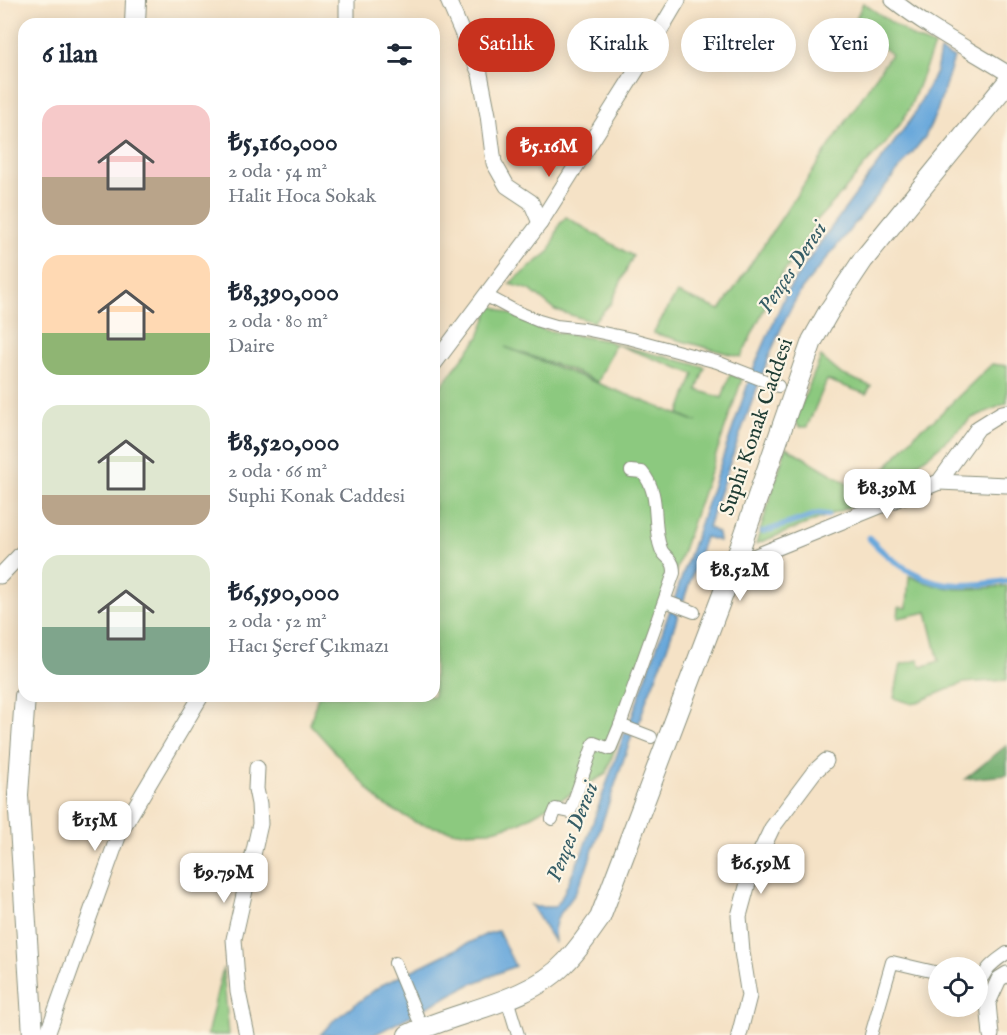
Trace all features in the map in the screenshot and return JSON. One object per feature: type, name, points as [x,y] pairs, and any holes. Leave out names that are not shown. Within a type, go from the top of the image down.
[{"type":"street","points":[[135,0],[135,18]]},
{"type":"street","points":[[347,0],[347,18]]},
{"type":"street","points":[[448,0],[480,74],[494,163],[507,186],[531,202],[540,223]]},
{"type":"street","points":[[440,356],[540,223],[678,0]]},
{"type":"street","points":[[893,0],[930,28],[1007,73]]},
{"type":"street","name":"Suphi Konak Caddesi","points":[[413,1027],[435,1024],[507,999],[549,977],[566,963],[600,918],[734,565],[812,341],[829,310],[863,260],[1007,83]]},
{"type":"street","points":[[486,295],[523,314],[556,326],[632,339],[717,362],[778,386]]},
{"type":"street","points":[[939,482],[978,428],[1007,412]]},
{"type":"street","points":[[552,819],[556,809],[570,812],[594,743],[610,749],[674,573],[672,563],[662,552],[657,537],[656,505],[650,481],[642,472],[631,471]]},
{"type":"street","points":[[734,565],[939,482],[1007,485]]},
{"type":"street","points":[[0,576],[18,557]]},
{"type":"street","points":[[665,600],[693,612]]},
{"type":"street","points":[[25,702],[18,795],[33,1035]]},
{"type":"street","points":[[47,1035],[119,834],[197,702]]},
{"type":"street","points":[[620,725],[651,736]]},
{"type":"street","points":[[739,1035],[748,996],[739,916],[751,872],[772,828],[814,772],[826,761]]},
{"type":"street","points":[[247,1035],[238,992],[234,939],[260,824],[256,789],[257,768]]},
{"type":"street","points":[[988,969],[1007,953]]},
{"type":"street","points":[[871,1035],[892,962],[928,970]]},
{"type":"street","points":[[395,963],[413,1027]]},
{"type":"street","points":[[991,1035],[988,1003],[999,979],[1007,974]]},
{"type":"street","points":[[507,999],[518,1035]]},
{"type":"green space","points":[[863,3],[885,18],[856,18]]},
{"type":"green space","points":[[889,21],[916,39],[934,46],[910,107],[901,123],[816,221],[801,250],[779,278],[741,357],[653,333],[677,293],[720,310],[879,72],[889,72],[891,54],[889,53]]},
{"type":"green space","points":[[566,217],[633,256],[611,303],[593,322],[555,310],[530,290],[509,284],[550,251],[559,225]]},
{"type":"green space","points":[[491,305],[544,330],[615,344],[598,382],[505,347],[697,422],[679,414],[694,374],[617,345],[705,367],[697,390],[722,398],[730,374],[742,379],[606,774],[519,823],[489,831],[457,832],[417,823],[381,803],[310,724],[316,702],[440,702],[440,387],[479,337]]},
{"type":"green space","points":[[821,357],[841,374],[871,386],[866,394],[827,380],[807,427],[799,427],[795,420]]},
{"type":"green space","points":[[992,364],[1007,366],[1007,403],[972,418],[932,453],[872,498],[756,544],[786,447],[864,493],[919,430],[934,420]]},
{"type":"green space","points":[[909,576],[947,588],[980,589],[1007,586],[1007,680],[963,683],[913,704],[894,698],[901,664],[918,660],[922,667],[939,661],[927,612],[898,618],[899,607],[907,608]]},
{"type":"green space","points":[[1007,745],[1007,775],[965,779]]},
{"type":"green space","points":[[223,968],[229,1035],[207,1035]]},
{"type":"water","points":[[940,51],[954,58],[937,111],[925,137],[801,290],[792,305],[764,369],[708,527],[718,533],[719,541],[705,537],[683,602],[674,600],[752,372],[787,291],[912,118],[936,72]]},
{"type":"water","points":[[670,610],[678,615],[638,726],[630,722]]},
{"type":"water","points":[[625,732],[632,735],[586,870],[574,895],[557,918],[554,930],[555,943],[531,905],[554,907],[560,901],[583,850]]},
{"type":"water","points":[[498,931],[515,966],[469,985],[374,1035],[320,1035],[333,1021],[380,986],[487,934]]},
{"type":"waterway","points":[[763,532],[818,514],[828,515]]},
{"type":"waterway","points":[[869,538],[889,557],[924,578],[950,585],[1007,581]]},
{"type":"water label","name":"Pençes Deresi","points":[[793,268]]},
{"type":"water label","name":"Pençes Deresi","points":[[573,832]]}]
